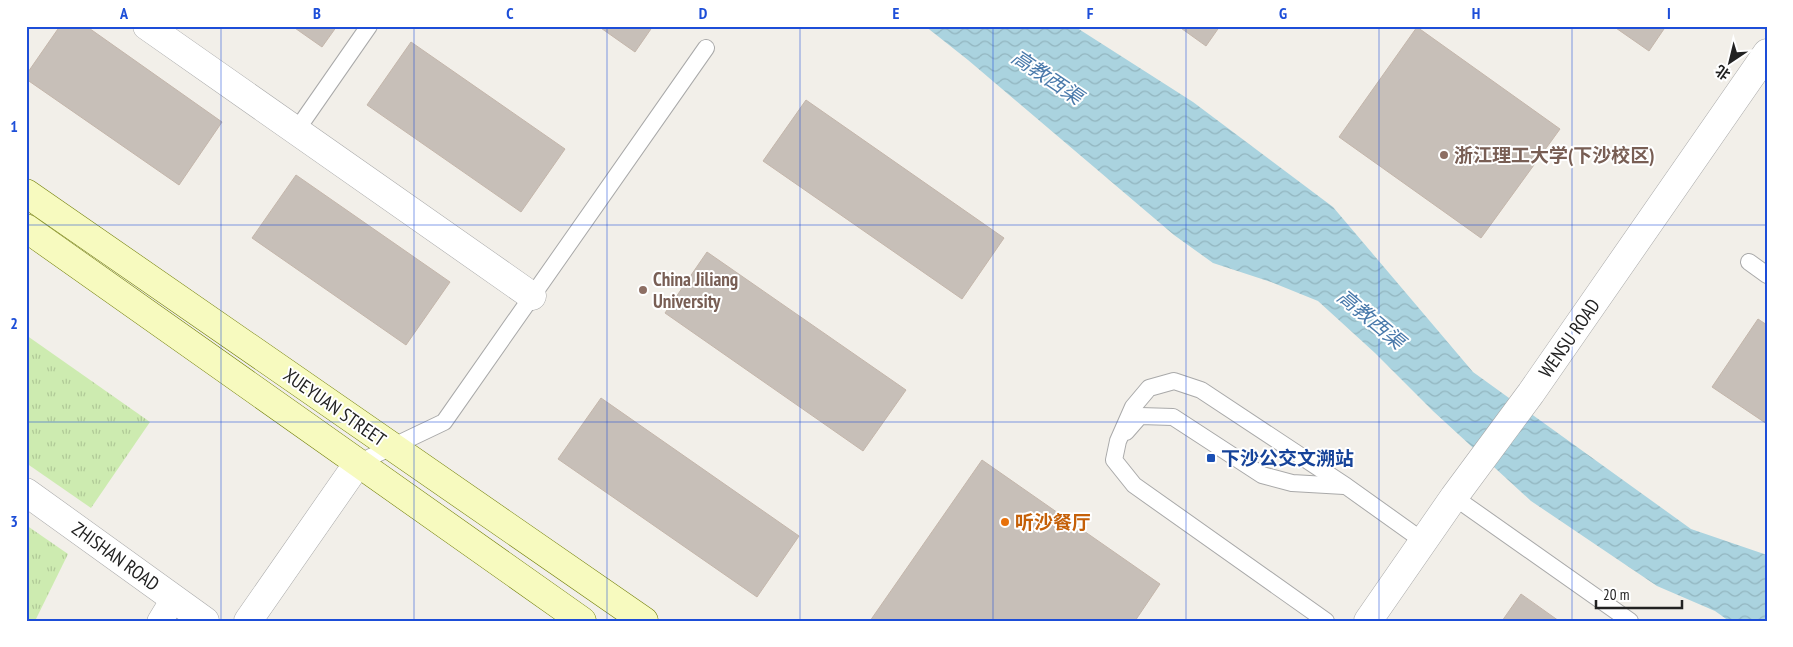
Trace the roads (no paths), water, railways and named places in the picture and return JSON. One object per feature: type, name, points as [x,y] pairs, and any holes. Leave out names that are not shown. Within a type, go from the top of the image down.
[{"type":"main road","name":"XUEYUAN STREET","points":[[26,193],[644,621]]},
{"type":"main road","name":"XUEYUAN STREET","points":[[26,228],[582,621]]},
{"type":"street","points":[[147,26],[532,296]]},
{"type":"street","name":"WENSU ROAD","points":[[1368,621],[1423,541],[1532,393],[1767,53]]},
{"type":"street","points":[[248,621],[358,463]]},
{"type":"street","name":"ZHISHAN ROAD","points":[[26,492],[205,621]]},
{"type":"street","points":[[160,621],[174,598]]},
{"type":"lane","points":[[296,131],[369,26]]},
{"type":"lane","points":[[358,463],[444,422],[706,48]]},
{"type":"lane","points":[[1749,262],[1767,275]]},
{"type":"lane","points":[[1326,621],[1134,485],[1114,460],[1118,442],[1133,406],[1149,388],[1174,381],[1201,390],[1346,486],[1423,541]]},
{"type":"lane","points":[[1118,442],[1140,416],[1173,417],[1262,475],[1292,483],[1346,486]]},
{"type":"lane","points":[[1454,498],[1630,621]]},
{"type":"water","name":"高教西渠","points":[[925,26],[1074,26],[1193,102],[1333,207],[1473,372],[1691,529],[1767,555],[1767,621],[1729,621],[1715,611],[1657,586],[1531,501],[1318,301],[1271,282],[1213,263],[1174,235],[968,60]]},
{"type":"place","name":"浙江理工大学(下沙校区)","points":[[1444,155]]},
{"type":"place","name":"China Jiliang University","points":[[643,290]]},
{"type":"place","name":"下沙公交文溯站","points":[[1211,458]]},
{"type":"place","name":"听沙餐厅","points":[[1005,522]]}]
